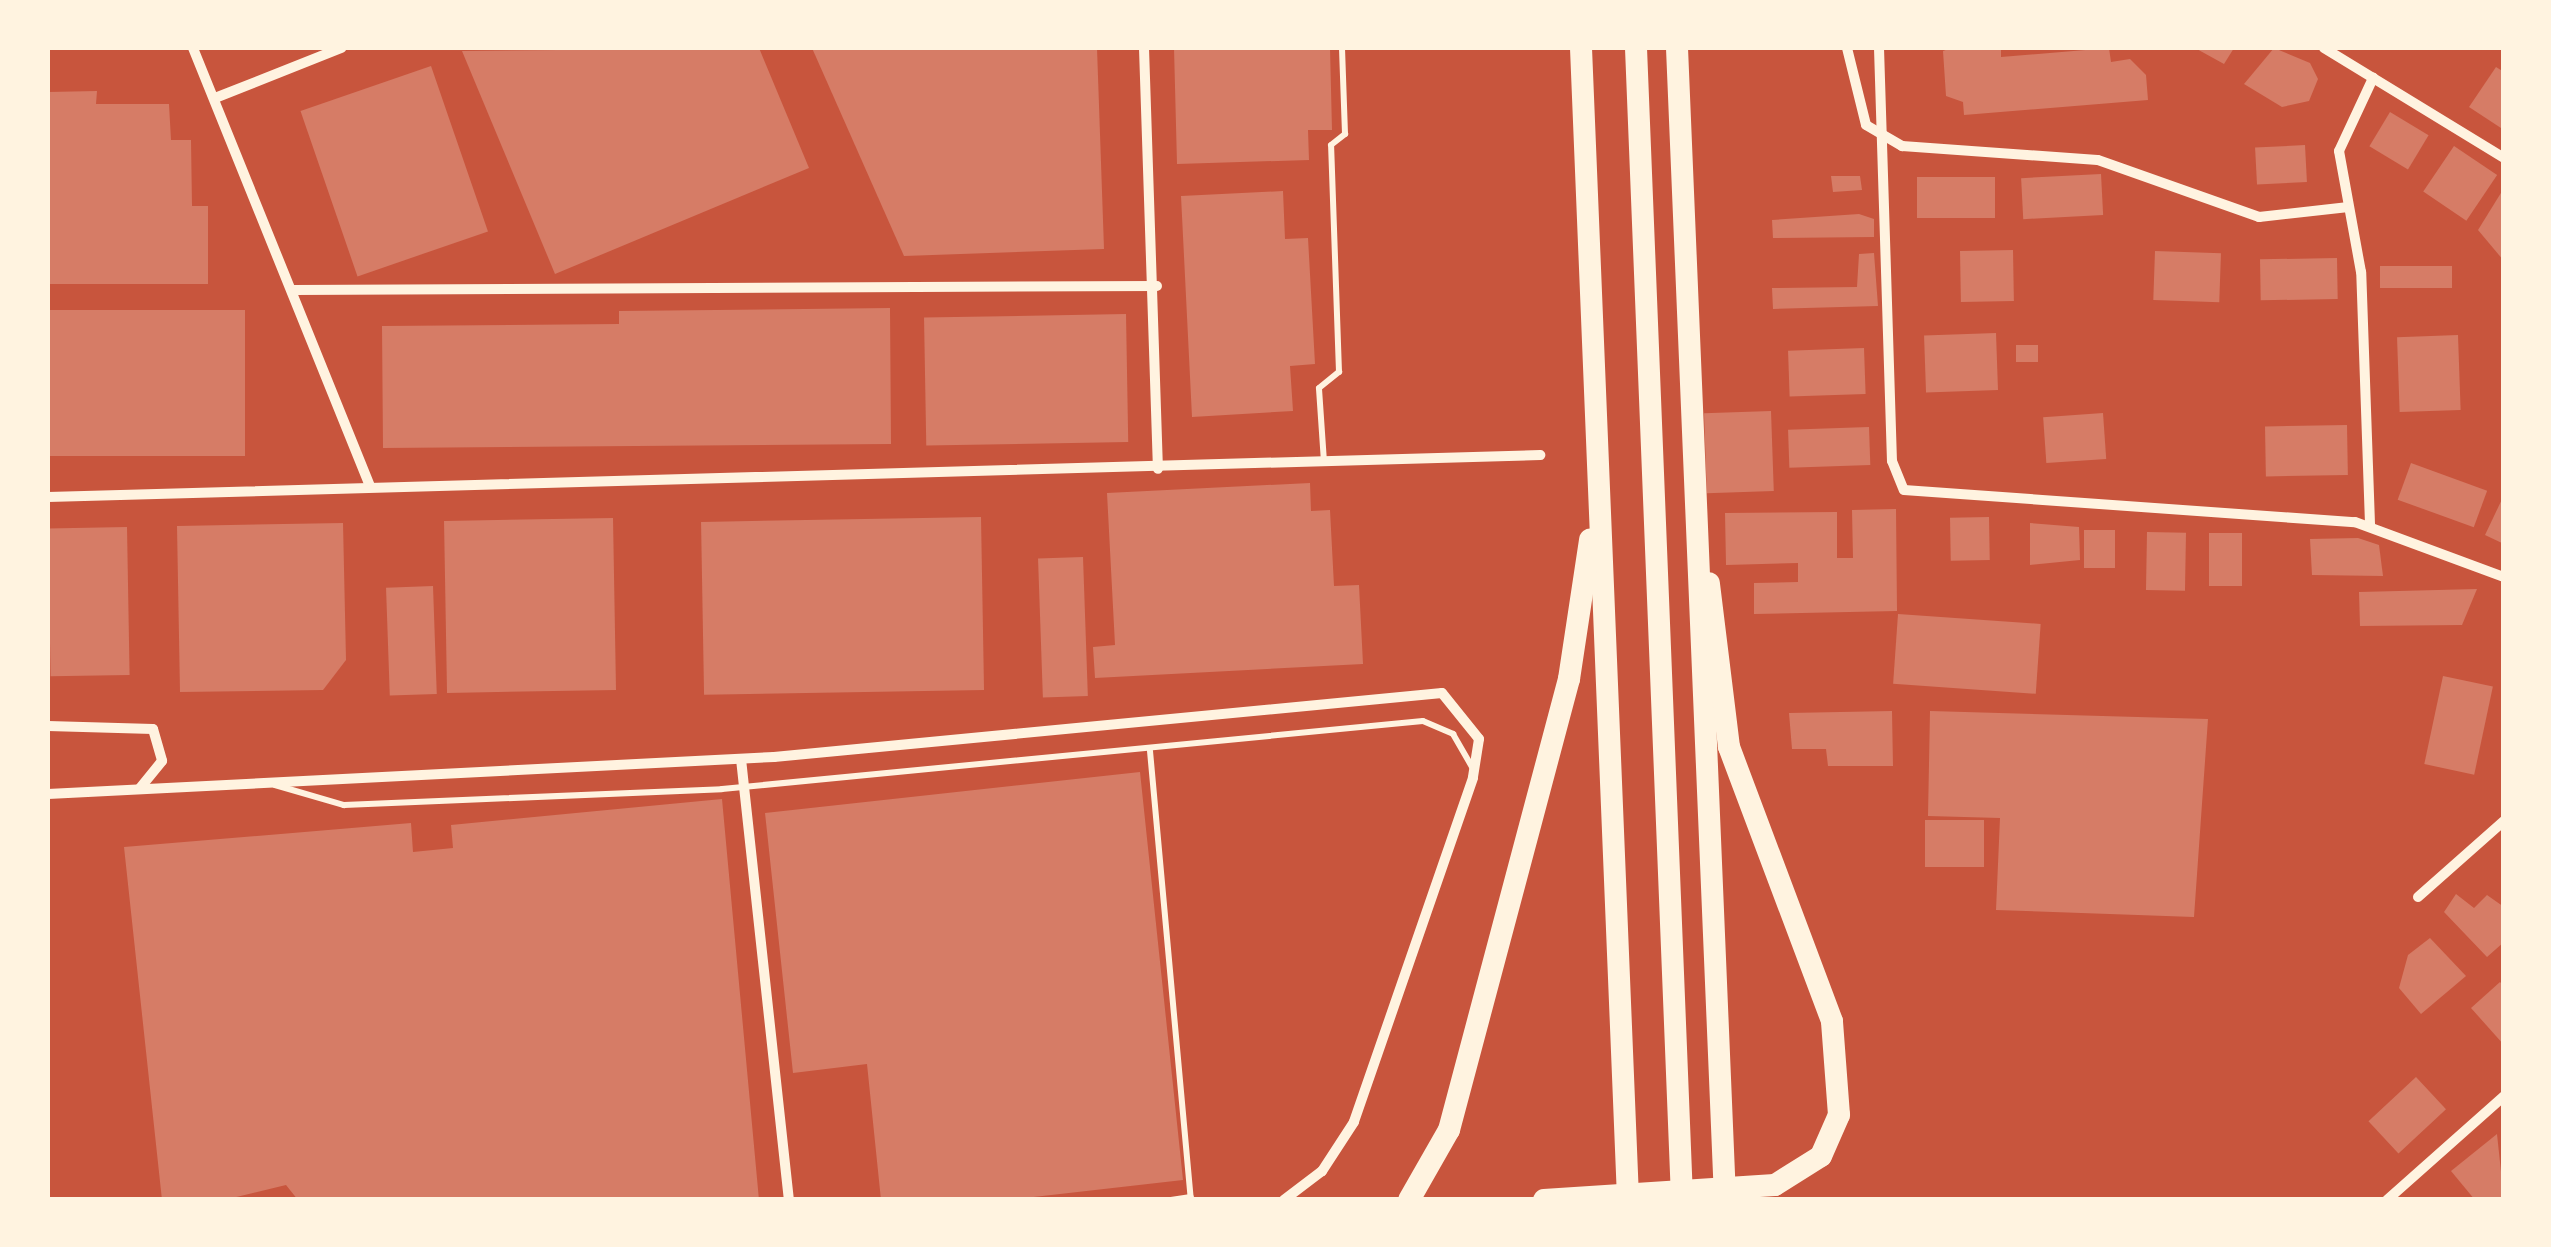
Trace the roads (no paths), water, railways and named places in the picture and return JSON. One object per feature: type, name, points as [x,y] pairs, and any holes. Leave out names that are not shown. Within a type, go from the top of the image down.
[{"type":"highway","points":[[1582,48],[1628,1200]]},
{"type":"highway","points":[[1636,48],[1682,1200]]},
{"type":"highway","points":[[1677,48],[1725,1200]]},
{"type":"highway","points":[[1408,1200],[1437,1160],[1456,1105],[1568,679],[1600,482]]},
{"type":"highway","points":[[1544,1200],[1577,1194],[1753,1188],[1786,1182],[1821,1156],[1839,1115],[1842,1074],[1832,1021],[1736,772],[1698,536]]},
{"type":"street","points":[[193,48],[370,486]]},
{"type":"street","points":[[215,98],[341,48]]},
{"type":"street","points":[[1144,48],[1158,286],[1158,469]]},
{"type":"street","points":[[1846,48],[1866,124],[1886,140],[2142,172],[2244,214],[2284,218],[2348,207]]},
{"type":"street","points":[[1879,48],[1899,486],[1925,496],[2370,524],[2504,577]]},
{"type":"street","points":[[2324,48],[2504,158]]},
{"type":"street","points":[[2370,524],[2361,272],[2348,207],[2342,134],[2373,78]]},
{"type":"street","points":[[293,290],[1158,286]]},
{"type":"street","points":[[48,497],[1158,469],[1540,455]]},
{"type":"street","points":[[48,794],[741,759],[1100,731],[1421,689],[1466,712],[1480,748],[1474,778],[1354,1122],[1322,1171],[1284,1200]]},
{"type":"street","points":[[48,726],[152,729],[162,761],[139,788]]},
{"type":"street","points":[[741,759],[789,1200]]},
{"type":"street","points":[[2418,897],[2504,820]]},
{"type":"street","points":[[2387,1200],[2504,1096]]},
{"type":"lane","points":[[1324,463],[1319,388],[1339,372],[1331,146],[1344,134],[1342,48]]},
{"type":"lane","points":[[270,782],[344,805],[744,788],[1150,752],[1423,722],[1454,734],[1474,778]]},
{"type":"lane","points":[[1150,752],[1191,1198],[1171,1200]]}]
